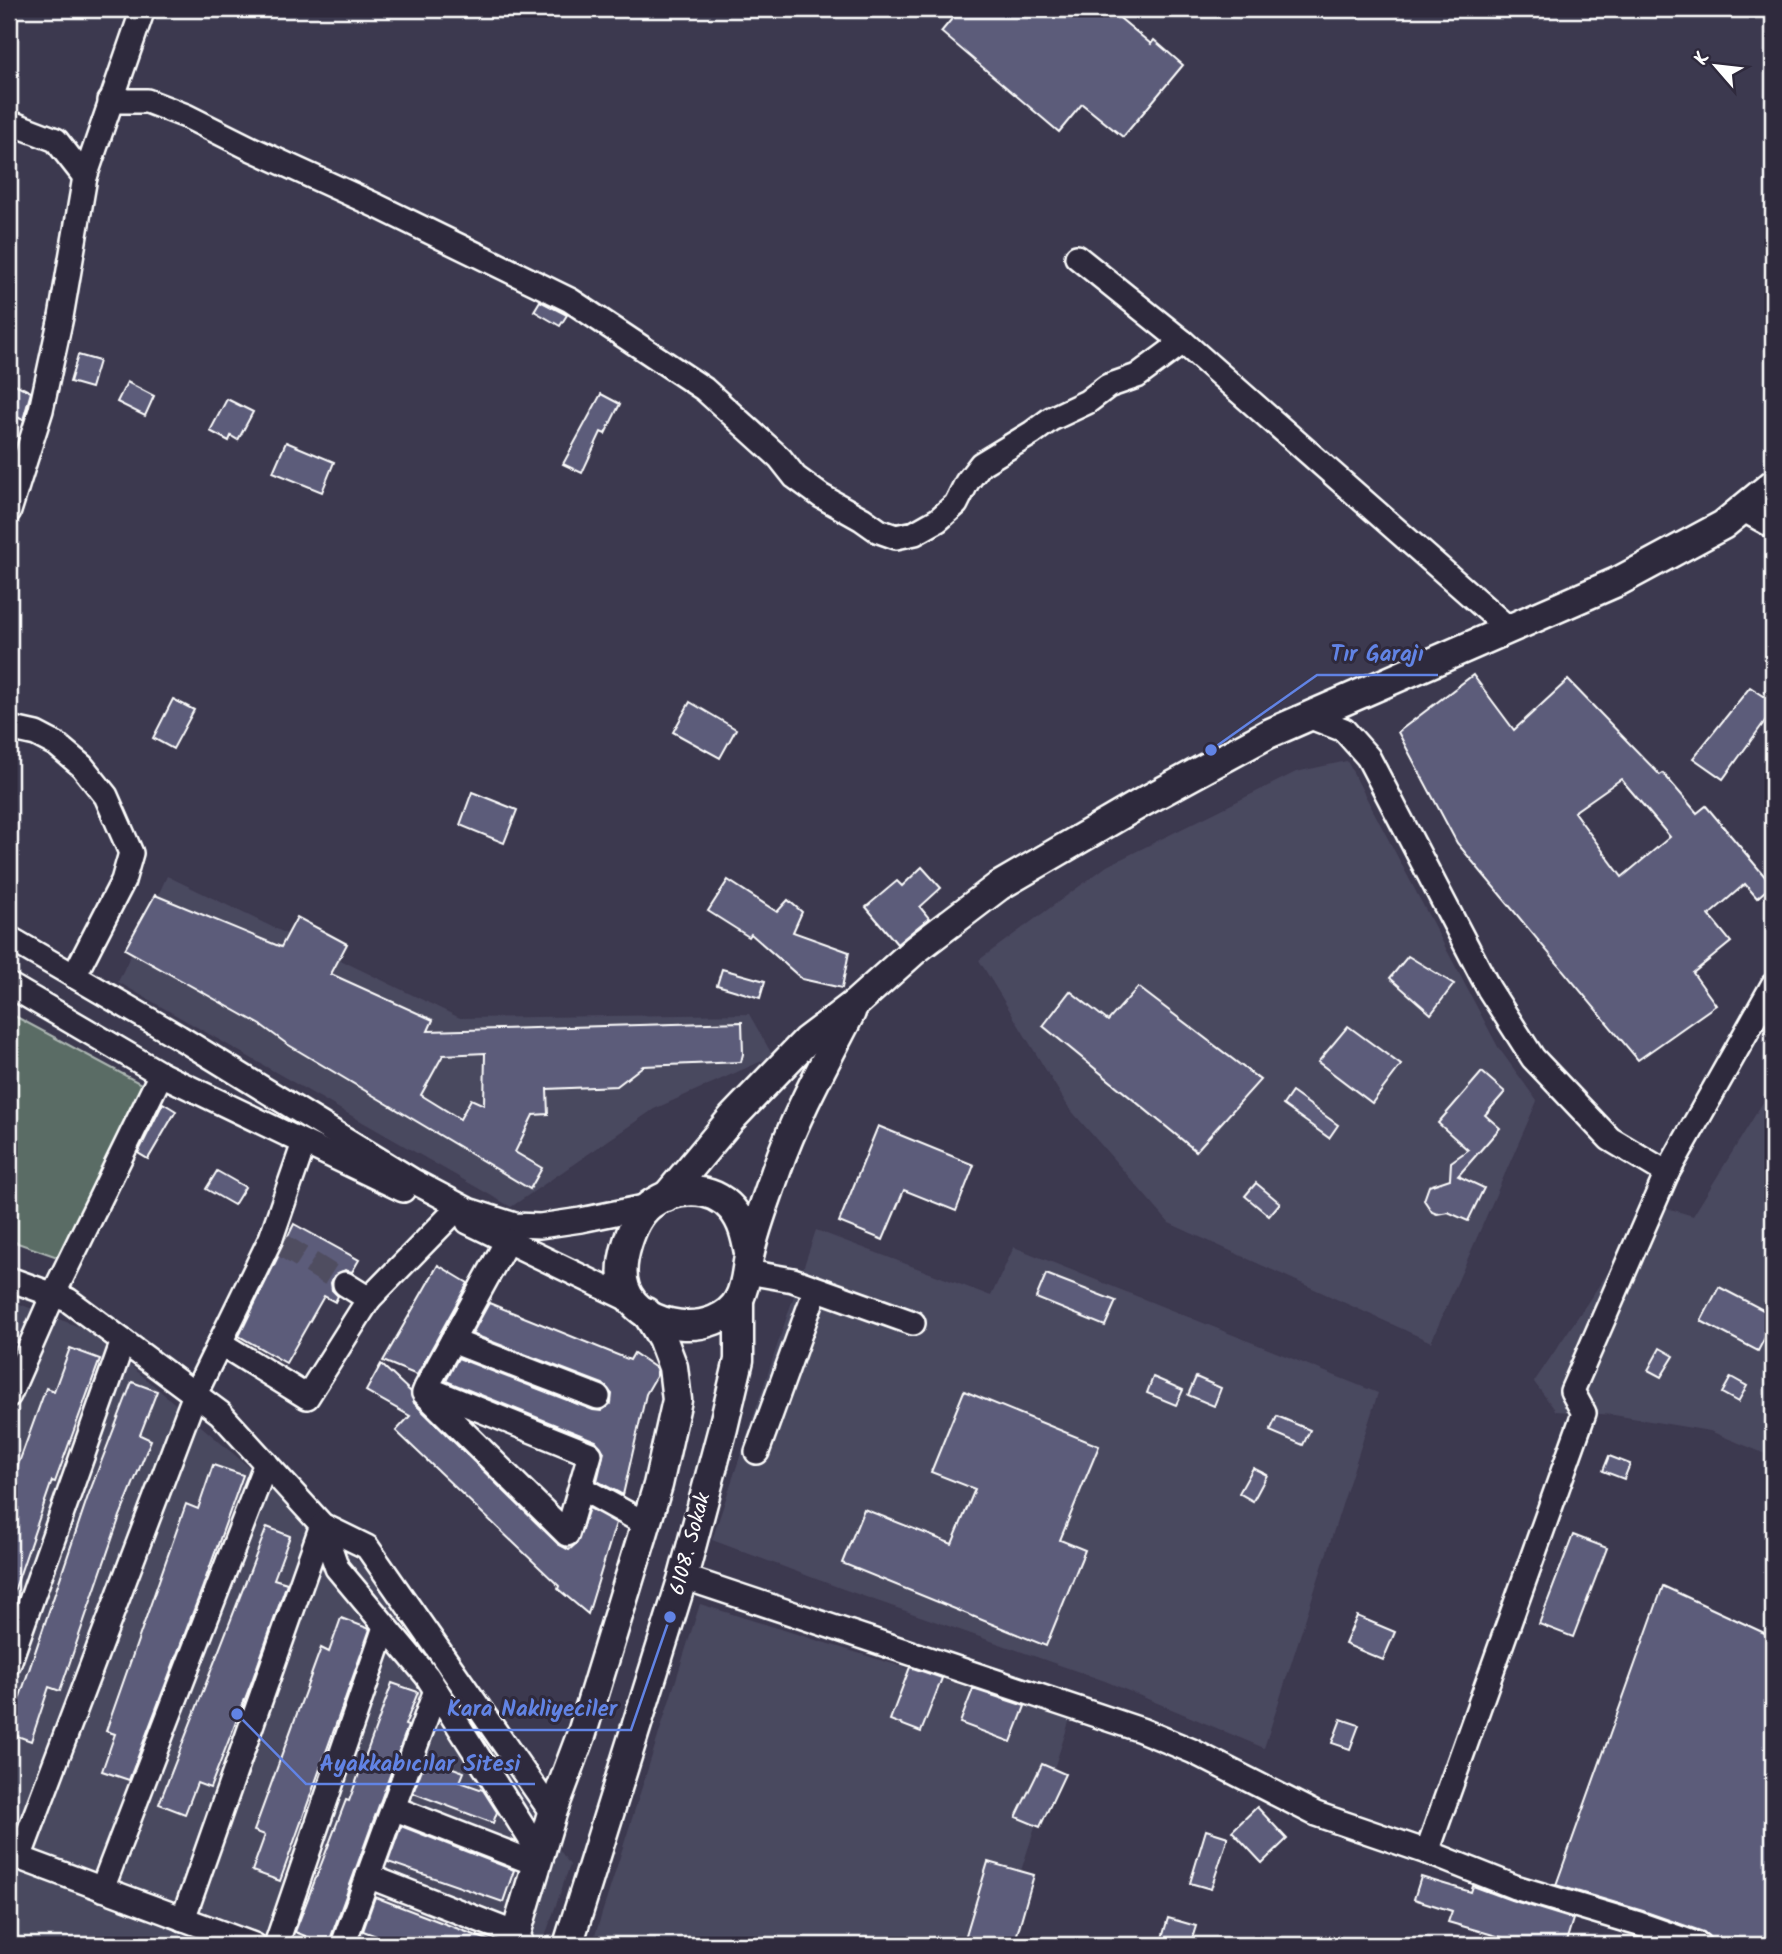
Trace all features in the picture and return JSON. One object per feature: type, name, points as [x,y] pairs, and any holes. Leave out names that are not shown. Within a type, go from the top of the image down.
[{"type":"main road","points":[[517,1940],[552,1813],[582,1733],[658,1485],[677,1400],[673,1367],[662,1338],[625,1288],[622,1267],[627,1243],[657,1201],[806,1041],[856,1003],[915,950],[999,886],[1143,802],[1268,734],[1619,582],[1723,525],[1773,484]]},
{"type":"main road","points":[[640,1307],[670,1324],[689,1326],[710,1322],[727,1314],[739,1300],[777,1168],[815,1080],[856,1003]]},
{"type":"main road","points":[[657,1201],[683,1191],[698,1190],[715,1197],[732,1209],[744,1230],[749,1263]]},
{"type":"main road","name":"6108. Sokak","points":[[568,1945],[683,1577],[739,1360],[739,1300]]},
{"type":"street","points":[[9,511],[41,410],[61,317],[85,177],[143,9]]},
{"type":"street","points":[[110,101],[147,101],[186,116],[570,300],[704,389],[780,458],[795,477],[878,531],[896,537],[915,533],[938,520],[956,505],[967,482],[981,464],[1051,419],[1087,402],[1108,386],[1137,376],[1183,341]]},
{"type":"street","points":[[9,122],[56,140],[85,177]]},
{"type":"street","points":[[1077,257],[1183,341],[1509,629]]},
{"type":"street","points":[[1742,509],[1773,526]]},
{"type":"street","points":[[1308,716],[1345,730],[1368,757],[1489,989],[1533,1058],[1609,1139],[1667,1173]]},
{"type":"street","points":[[9,728],[36,734],[57,745],[82,766],[106,796],[131,853],[123,881],[74,976]]},
{"type":"street","points":[[9,938],[179,1037],[415,1182],[468,1210],[514,1225],[540,1226],[581,1220],[657,1201]]},
{"type":"street","points":[[9,985],[161,1074],[640,1307]]},
{"type":"street","points":[[1427,1852],[1584,1413],[1572,1391],[1667,1173],[1773,985]]},
{"type":"street","points":[[9,1395],[53,1295],[161,1074]]},
{"type":"street","points":[[254,1945],[227,1940],[183,1919],[14,1856],[195,1394],[220,1343],[277,1242],[304,1143]]},
{"type":"street","points":[[220,1343],[307,1397],[369,1299],[452,1214]]},
{"type":"street","points":[[426,1388],[590,1454],[566,1534],[424,1393],[426,1388],[507,1241]]},
{"type":"street","points":[[749,1263],[913,1323]]},
{"type":"street","points":[[9,1279],[68,1300],[195,1394],[220,1413],[322,1525],[367,1547],[552,1813]]},
{"type":"street","points":[[345,1284],[369,1299]]},
{"type":"street","points":[[757,1452],[816,1289]]},
{"type":"street","points":[[9,1662],[123,1341]]},
{"type":"street","points":[[452,1341],[598,1397]]},
{"type":"street","points":[[102,1889],[266,1463]]},
{"type":"street","points":[[581,1489],[646,1524]]},
{"type":"street","points":[[322,1525],[337,1568],[436,1690],[538,1859]]},
{"type":"street","points":[[183,1919],[322,1525]]},
{"type":"street","points":[[683,1577],[1141,1730],[1192,1751],[1316,1814],[1427,1852],[1515,1887],[1699,1945]]},
{"type":"street","points":[[276,1945],[385,1627]]},
{"type":"street","points":[[343,1945],[436,1690]]},
{"type":"street","points":[[393,1808],[538,1859]]},
{"type":"street","points":[[368,1876],[517,1940]]},
{"type":"shaded area","points":[[1347,761],[1498,1047],[1537,1101],[1431,1342],[1169,1223],[1069,1108],[979,960],[1107,866],[1296,772]]},
{"type":"shaded area","points":[[167,876],[460,1018],[749,1014],[773,1056],[654,1109],[511,1207],[118,982]]},
{"type":"shaded area","points":[[1773,1086],[1773,1457],[1710,1431],[1614,1415],[1556,1411],[1534,1382],[1654,1204],[1693,1216]]},
{"type":"shaded area","points":[[816,1230],[991,1296],[1014,1247],[1378,1393],[1264,1748],[1105,1681],[712,1540]]},
{"type":"shaded area","points":[[9,1300],[90,1331],[361,1563],[570,1865],[542,1945],[9,1945]]},
{"type":"shaded area","points":[[700,1604],[1070,1719],[997,1945],[592,1945]]},
{"type":"green space","points":[[9,1013],[145,1086],[66,1260],[9,1240]]},
{"type":"building","points":[[960,9],[1109,9],[1151,44],[1154,40],[1183,65],[1123,137],[1082,104],[1059,132],[941,32]]},
{"type":"building","points":[[540,301],[567,315],[560,326],[534,311]]},
{"type":"building","points":[[78,355],[99,361],[91,388],[70,382]]},
{"type":"building","points":[[9,381],[31,392],[23,420],[9,413]]},
{"type":"building","points":[[127,382],[154,396],[145,416],[117,402]]},
{"type":"building","points":[[601,394],[620,404],[605,434],[601,432],[582,473],[563,464]]},
{"type":"building","points":[[227,399],[253,412],[238,440],[231,436],[229,441],[210,431]]},
{"type":"building","points":[[286,442],[334,462],[322,492],[273,472]]},
{"type":"building","points":[[1473,675],[1514,730],[1568,680],[1660,775],[1663,773],[1697,813],[1706,806],[1772,885],[1757,898],[1745,884],[1709,915],[1731,942],[1693,973],[1716,1005],[1638,1060],[1457,843],[1398,732]],"holes":[[[1621,779],[1670,837],[1622,877],[1574,812]]]},
{"type":"building","points":[[1750,687],[1773,702],[1773,710],[1723,779],[1693,758]]},
{"type":"building","points":[[173,699],[194,710],[173,749],[153,738]]},
{"type":"building","points":[[690,702],[736,729],[720,758],[673,732]]},
{"type":"building","points":[[472,792],[517,810],[504,843],[460,825]]},
{"type":"building","points":[[922,867],[941,888],[920,907],[929,918],[897,944],[866,907],[897,881],[902,886]]},
{"type":"building","points":[[728,880],[777,912],[788,900],[802,912],[793,932],[849,952],[842,988],[802,979],[751,934],[749,937],[708,911]]},
{"type":"building","points":[[155,895],[281,947],[297,917],[347,944],[331,974],[433,1020],[428,1031],[742,1022],[743,1054],[741,1062],[643,1066],[617,1086],[547,1089],[548,1114],[533,1115],[515,1152],[542,1168],[530,1189],[287,1044],[261,1025],[125,949]],"holes":[[[485,1053],[484,1105],[471,1099],[460,1119],[421,1095],[443,1055]]]},
{"type":"building","points":[[1408,956],[1454,984],[1431,1014],[1390,978]]},
{"type":"building","points":[[722,969],[765,981],[760,998],[717,985]]},
{"type":"building","points":[[1138,987],[1260,1080],[1196,1151],[1043,1026],[1070,991],[1108,1021]]},
{"type":"building","points":[[1348,1026],[1401,1065],[1372,1103],[1318,1062]]},
{"type":"building","points":[[1482,1072],[1505,1092],[1485,1115],[1500,1128],[1458,1176],[1484,1188],[1468,1221],[1448,1212],[1432,1212],[1424,1200],[1429,1186],[1450,1179],[1451,1162],[1468,1150],[1438,1123]]},
{"type":"building","points":[[1292,1092],[1338,1125],[1329,1138],[1283,1105]]},
{"type":"building","points":[[163,1103],[176,1111],[148,1159],[138,1153]]},
{"type":"building","points":[[878,1126],[974,1165],[956,1211],[904,1190],[883,1240],[839,1222]]},
{"type":"building","points":[[217,1171],[245,1187],[234,1205],[206,1189]]},
{"type":"building","points":[[1256,1183],[1280,1203],[1269,1216],[1245,1196]]},
{"type":"building","points":[[294,1224],[359,1260],[352,1272],[345,1270],[334,1276],[331,1283],[332,1290],[338,1296],[335,1302],[324,1296],[286,1363],[239,1336]]},
{"type":"building","points":[[438,1265],[468,1283],[417,1375],[383,1361]]},
{"type":"building","points":[[1046,1274],[1116,1301],[1105,1326],[1036,1298]]},
{"type":"building","points":[[1719,1287],[1773,1315],[1773,1322],[1758,1351],[1701,1321]]},
{"type":"building","points":[[489,1303],[630,1360],[634,1353],[656,1368],[657,1375],[646,1394],[623,1495],[597,1481],[604,1452],[596,1441],[446,1381],[458,1358],[593,1410],[601,1411],[611,1403],[612,1394],[603,1384],[472,1334]]},
{"type":"building","points":[[70,1348],[100,1359],[9,1600],[9,1490],[46,1388],[54,1391]]},
{"type":"building","points":[[1660,1348],[1674,1356],[1661,1377],[1648,1370]]},
{"type":"building","points":[[381,1364],[411,1392],[414,1403],[558,1544],[569,1550],[577,1543],[589,1508],[616,1523],[588,1614],[558,1589],[559,1586],[396,1431],[410,1416],[366,1391]]},
{"type":"building","points":[[1153,1377],[1183,1390],[1176,1405],[1147,1393]]},
{"type":"building","points":[[1196,1377],[1221,1388],[1214,1406],[1188,1395]]},
{"type":"building","points":[[1731,1377],[1747,1386],[1738,1402],[1722,1393]]},
{"type":"building","points":[[132,1382],[157,1391],[140,1435],[151,1440],[120,1516],[60,1691],[49,1687],[31,1741],[9,1733],[9,1729],[88,1496]]},
{"type":"building","points":[[964,1391],[1099,1446],[1060,1540],[1085,1550],[1046,1646],[842,1563],[864,1509],[952,1544],[975,1489],[931,1472]]},
{"type":"building","points":[[1277,1416],[1310,1430],[1303,1445],[1270,1431]]},
{"type":"building","points":[[1609,1456],[1630,1464],[1624,1479],[1603,1471]]},
{"type":"building","points":[[213,1465],[243,1475],[129,1780],[102,1771],[115,1734],[106,1731],[186,1504],[198,1509]]},
{"type":"building","points":[[1253,1468],[1267,1475],[1253,1501],[1239,1493]]},
{"type":"building","points":[[267,1527],[290,1536],[274,1579],[287,1583],[210,1788],[197,1783],[185,1814],[159,1804]]},
{"type":"building","points":[[1573,1535],[1607,1548],[1573,1637],[1539,1624]]},
{"type":"building","points":[[1663,1586],[1773,1637],[1773,1945],[1723,1945],[1712,1941],[1704,1932],[1556,1885]]},
{"type":"building","points":[[1357,1616],[1395,1632],[1383,1660],[1345,1644]]},
{"type":"building","points":[[341,1618],[370,1629],[280,1881],[252,1871],[265,1835],[254,1831],[321,1648],[329,1652]]},
{"type":"building","points":[[910,1667],[942,1678],[921,1732],[890,1720]]},
{"type":"building","points":[[392,1683],[418,1692],[328,1945],[295,1932],[346,1800],[349,1801]]},
{"type":"building","points":[[973,1689],[1025,1706],[1011,1742],[960,1723]]},
{"type":"building","points":[[1341,1719],[1359,1725],[1350,1749],[1332,1743]]},
{"type":"building","points":[[426,1758],[464,1772],[460,1782],[483,1790],[497,1812],[493,1823],[413,1793]]},
{"type":"building","points":[[1042,1764],[1065,1774],[1040,1827],[1016,1817]]},
{"type":"building","points":[[1257,1807],[1287,1839],[1262,1863],[1232,1831]]},
{"type":"building","points":[[401,1826],[514,1870],[503,1902],[388,1862]]},
{"type":"building","points":[[1206,1830],[1228,1837],[1211,1889],[1190,1883]]},
{"type":"building","points":[[988,1862],[1034,1875],[1014,1945],[963,1945]]},
{"type":"building","points":[[1421,1877],[1471,1892],[1473,1886],[1573,1919],[1565,1945],[1528,1945],[1448,1922],[1452,1911],[1414,1899]]},
{"type":"building","points":[[375,1897],[498,1945],[400,1945],[363,1931]]},
{"type":"building","points":[[1168,1918],[1196,1926],[1190,1945],[1160,1945]]},
{"type":"tunnel","points":[[282,1245],[345,1284]]},
{"type":"place","name":"Tır Garajı","points":[[1211,750]]},
{"type":"place","name":"Kara Nakliyeciler","points":[[670,1617]]},
{"type":"place","name":"Ayakkabıcılar Sitesi","points":[[237,1714]]}]
